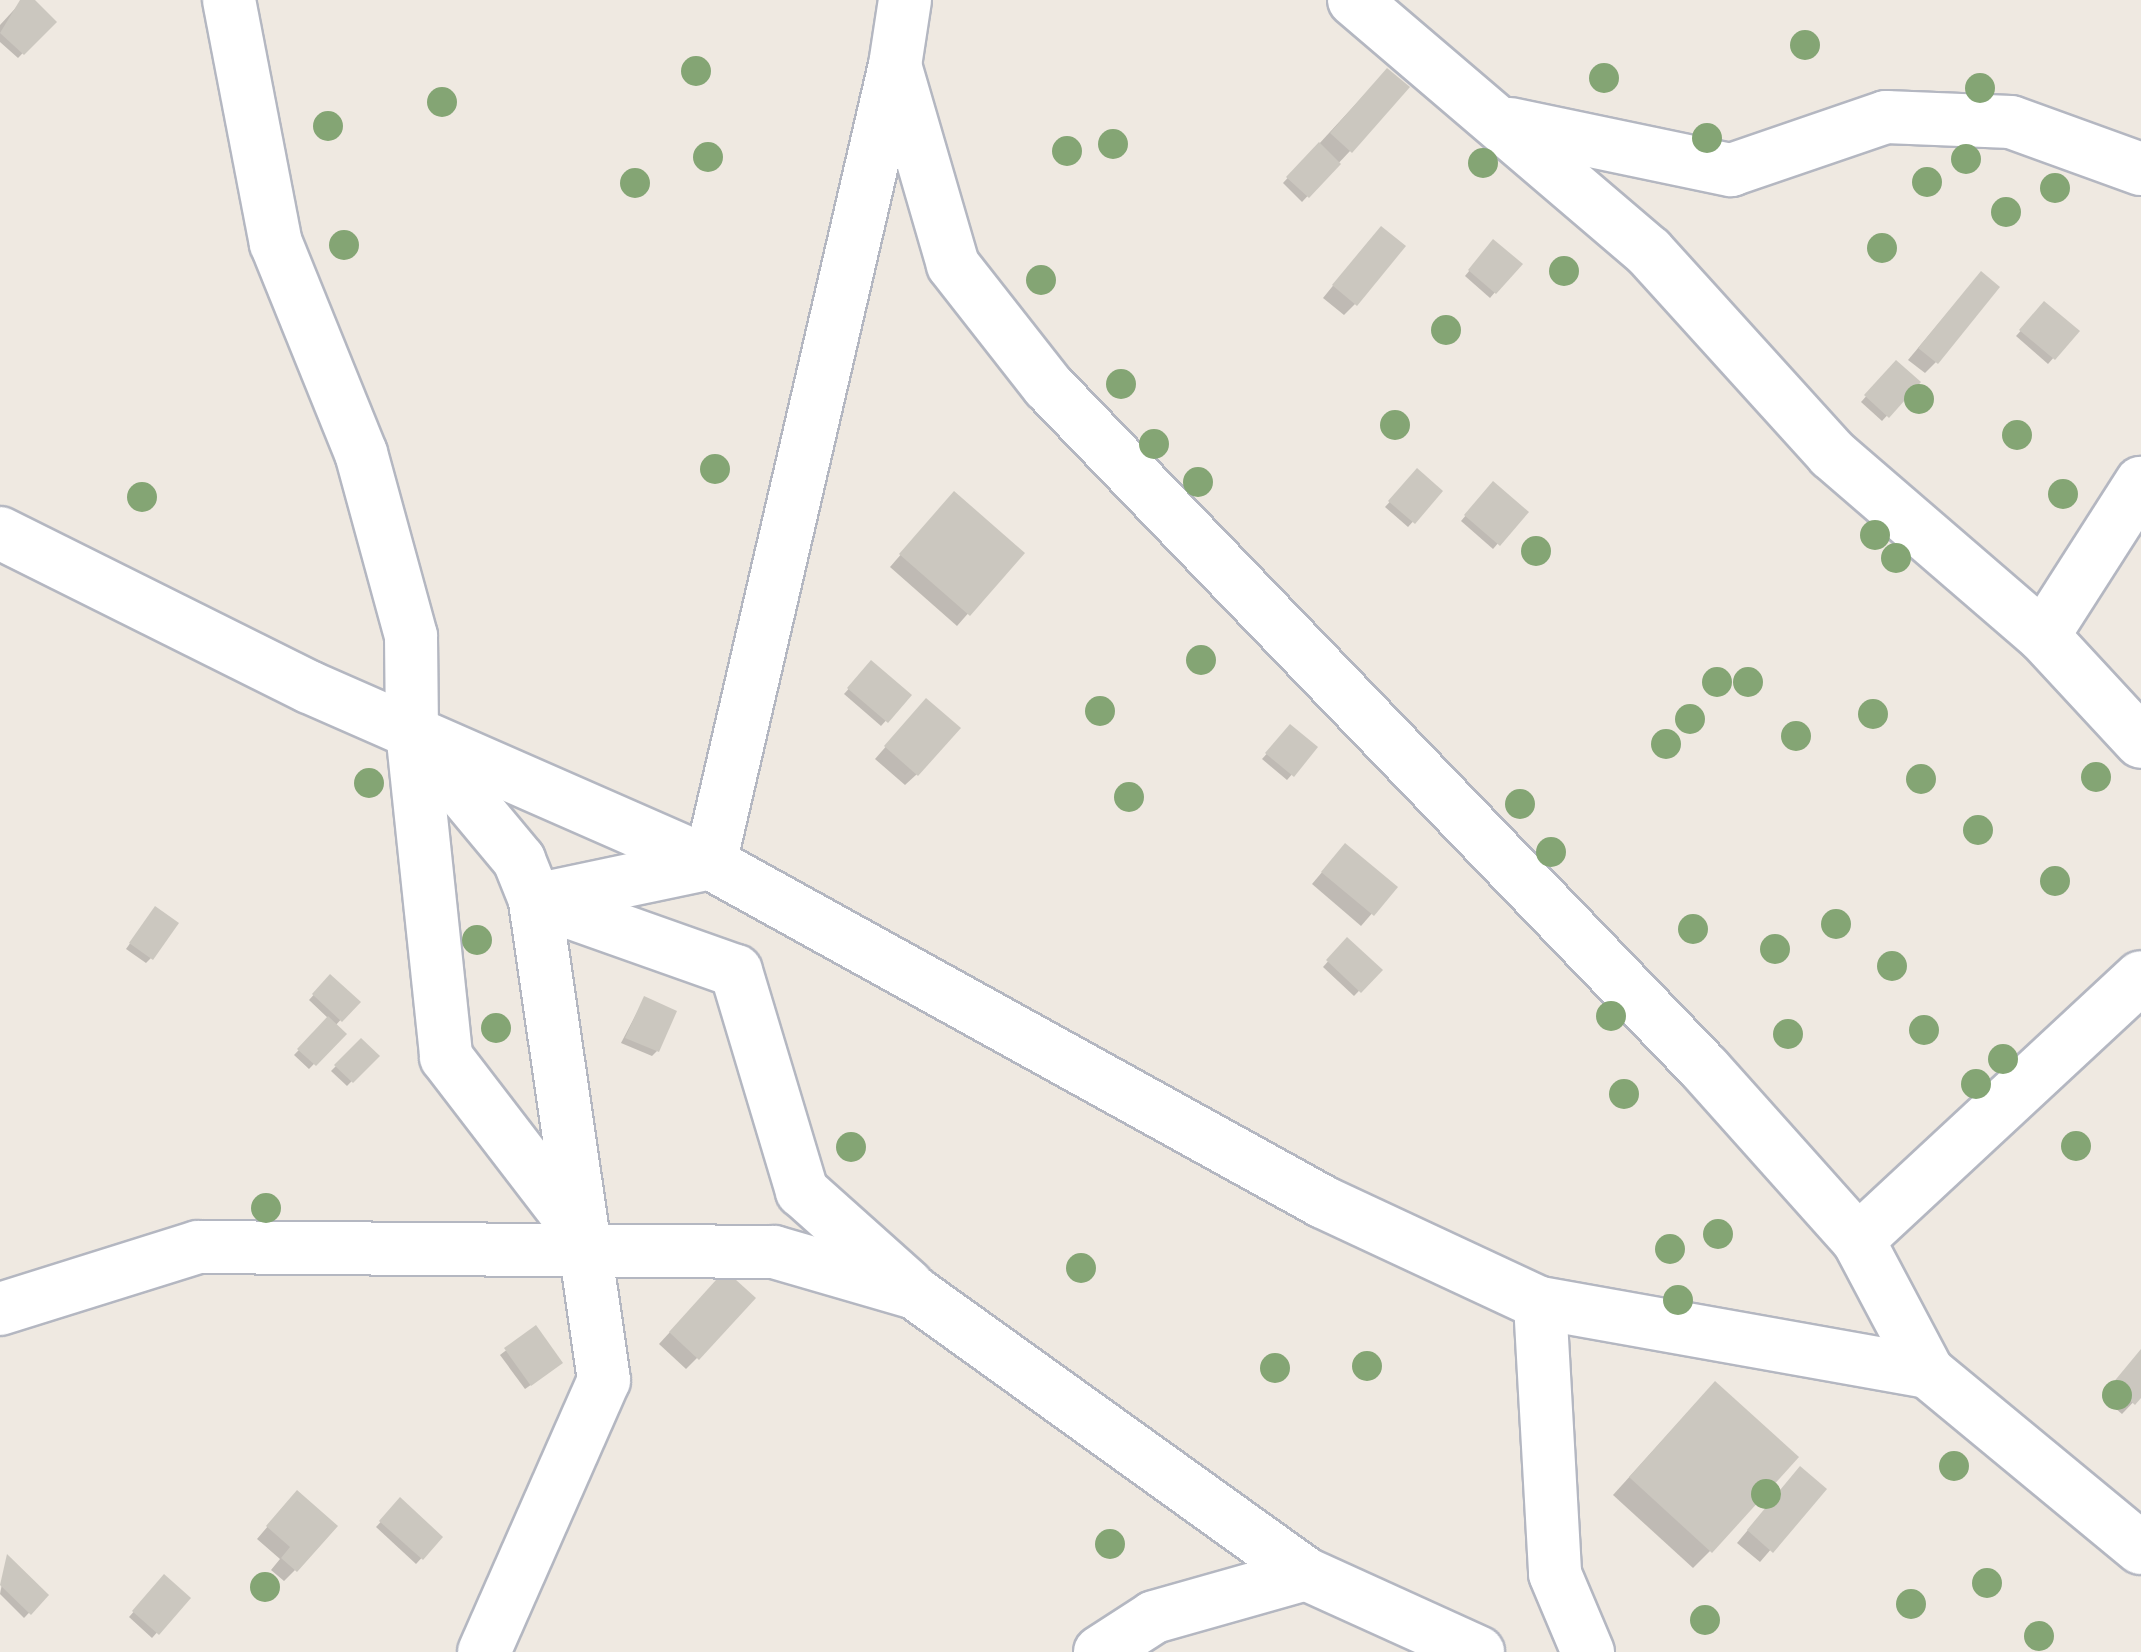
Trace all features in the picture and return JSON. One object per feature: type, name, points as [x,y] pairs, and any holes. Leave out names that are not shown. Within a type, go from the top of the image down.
[{"type":"street","points":[[229,0],[276,244],[362,453],[412,636],[412,732],[446,1058],[590,1244]]},
{"type":"street","points":[[710,863],[896,65],[905,0]]},
{"type":"street","points":[[1354,0],[1508,124],[1649,252],[1832,454],[2043,636],[2141,742]]},
{"type":"street","points":[[896,65],[953,265],[1048,386],[1705,1069],[1858,1240],[1928,1372],[2141,1548]]},
{"type":"street","points":[[1508,124],[1732,170],[1886,117],[2011,122],[2141,169]]},
{"type":"street","points":[[2043,636],[2141,483]]},
{"type":"street","points":[[0,533],[412,732],[710,863],[1323,1202],[1540,1303],[1928,1372]]},
{"type":"street","points":[[412,732],[519,860],[534,900],[590,1244],[604,1380],[484,1652]]},
{"type":"street","points":[[534,900],[710,863]]},
{"type":"street","points":[[534,900],[736,971],[802,1191],[916,1293],[1306,1574],[1478,1652]]},
{"type":"street","points":[[1858,1240],[2141,976]]},
{"type":"street","points":[[0,1308],[198,1248],[590,1244],[774,1252],[916,1293]]},
{"type":"street","points":[[1540,1303],[1555,1574],[1588,1652]]},
{"type":"street","points":[[1100,1652],[1154,1617],[1306,1574]]},
{"type":"building","points":[[20,0],[35,0],[57,22],[24,55],[0,33]]},
{"type":"building","points":[[1387,68],[1410,87],[1352,153],[1330,133]]},
{"type":"building","points":[[1319,142],[1341,164],[1309,198],[1286,177]]},
{"type":"building","points":[[1381,226],[1406,246],[1357,306],[1332,285]]},
{"type":"building","points":[[1493,239],[1523,264],[1496,294],[1468,270]]},
{"type":"building","points":[[1981,271],[2000,287],[1938,364],[1918,348]]},
{"type":"building","points":[[2044,301],[2080,331],[2055,360],[2019,330]]},
{"type":"building","points":[[1896,360],[1921,382],[1889,418],[1864,395]]},
{"type":"building","points":[[1417,468],[1443,491],[1415,524],[1388,501]]},
{"type":"building","points":[[1493,481],[1529,512],[1500,546],[1464,515]]},
{"type":"building","points":[[954,491],[1025,553],[970,616],[899,554]]},
{"type":"building","points":[[871,660],[912,695],[888,723],[847,688]]},
{"type":"building","points":[[926,698],[961,728],[918,776],[884,746]]},
{"type":"building","points":[[1290,724],[1318,747],[1294,777],[1265,753]]},
{"type":"building","points":[[1345,843],[1398,887],[1374,916],[1321,872]]},
{"type":"building","points":[[155,906],[179,923],[153,960],[129,943]]},
{"type":"building","points":[[1347,937],[1383,970],[1361,993],[1326,960]]},
{"type":"building","points":[[330,974],[361,1002],[342,1022],[312,994]]},
{"type":"building","points":[[644,996],[677,1011],[659,1052],[625,1038]]},
{"type":"building","points":[[328,1016],[347,1034],[316,1066],[297,1049]]},
{"type":"building","points":[[361,1038],[380,1056],[353,1083],[334,1065]]},
{"type":"building","points":[[725,1270],[756,1298],[699,1360],[669,1332]]},
{"type":"building","points":[[536,1325],[563,1363],[531,1386],[504,1348]]},
{"type":"building","points":[[2141,1349],[2141,1398],[2135,1405],[2112,1384]]},
{"type":"building","points":[[1715,1381],[1799,1457],[1712,1553],[1629,1477]]},
{"type":"building","points":[[1800,1466],[1827,1489],[1773,1553],[1747,1530]]},
{"type":"building","points":[[297,1490],[338,1526],[297,1572],[281,1558],[290,1547],[266,1526]]},
{"type":"building","points":[[400,1497],[443,1537],[423,1560],[379,1521]]},
{"type":"building","points":[[7,1554],[49,1595],[31,1615],[0,1585]]},
{"type":"building","points":[[164,1574],[191,1598],[159,1635],[132,1611]]}]
